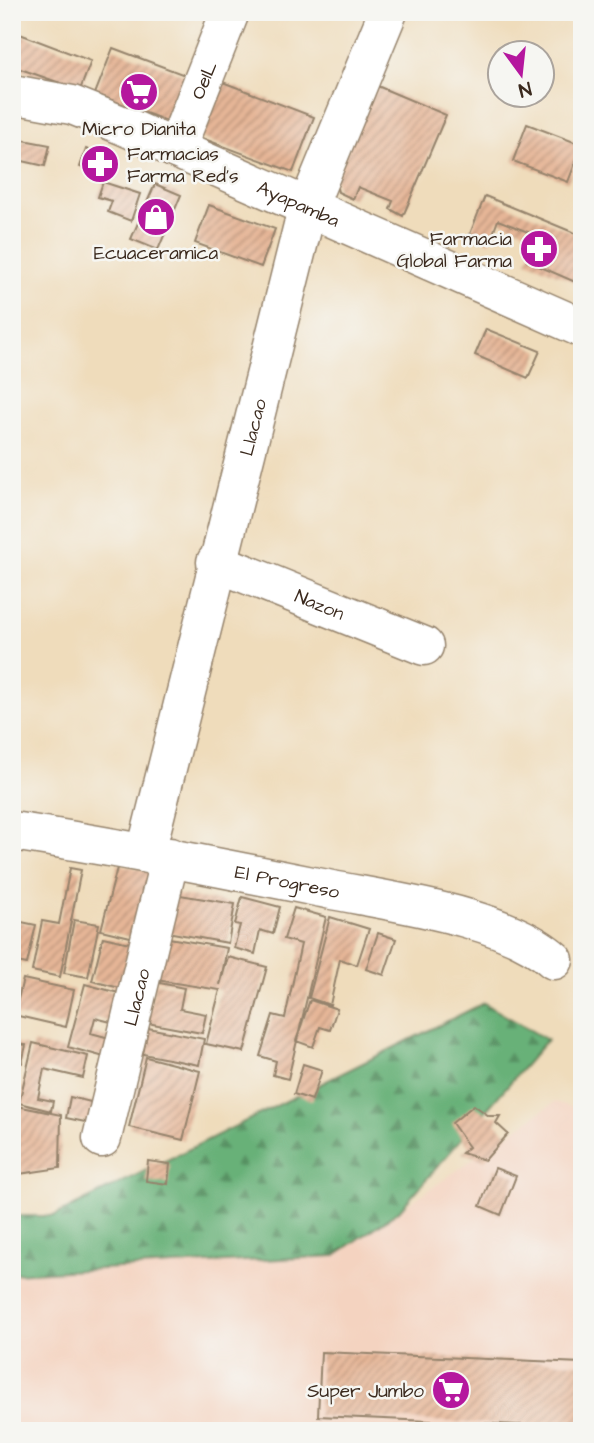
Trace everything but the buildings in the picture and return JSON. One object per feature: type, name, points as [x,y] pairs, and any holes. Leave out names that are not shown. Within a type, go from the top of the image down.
[{"type":"street","name":"Oe1L","points":[[176,149],[230,12]]},
{"type":"street","name":"Llacao","points":[[103,1138],[216,562],[307,209],[388,12]]},
{"type":"street","name":"Ayapamba","points":[[12,94],[72,105],[307,209],[445,265],[582,328]]},
{"type":"street","name":"Nazon","points":[[216,562],[424,646]]},
{"type":"street","name":"El Progreso","points":[[12,831],[158,854],[466,919],[537,945],[554,960]]},
{"type":"shaded area","points":[[555,1102],[582,1110],[582,1431],[12,1431],[12,1274],[334,1256]]},
{"type":"green space","points":[[484,1003],[547,1040],[399,1211],[334,1256],[12,1274],[12,1216],[54,1216]]},
{"type":"place","name":"Micro Dianita","points":[[139,92]]},
{"type":"place","name":"Farmacias Farma Red's","points":[[100,164]]},
{"type":"place","name":"Ecuaceramica","points":[[156,217]]},
{"type":"place","name":"Farmacia Global Farma","points":[[539,249]]},
{"type":"place","name":"Super Jumbo","points":[[451,1390]]}]
